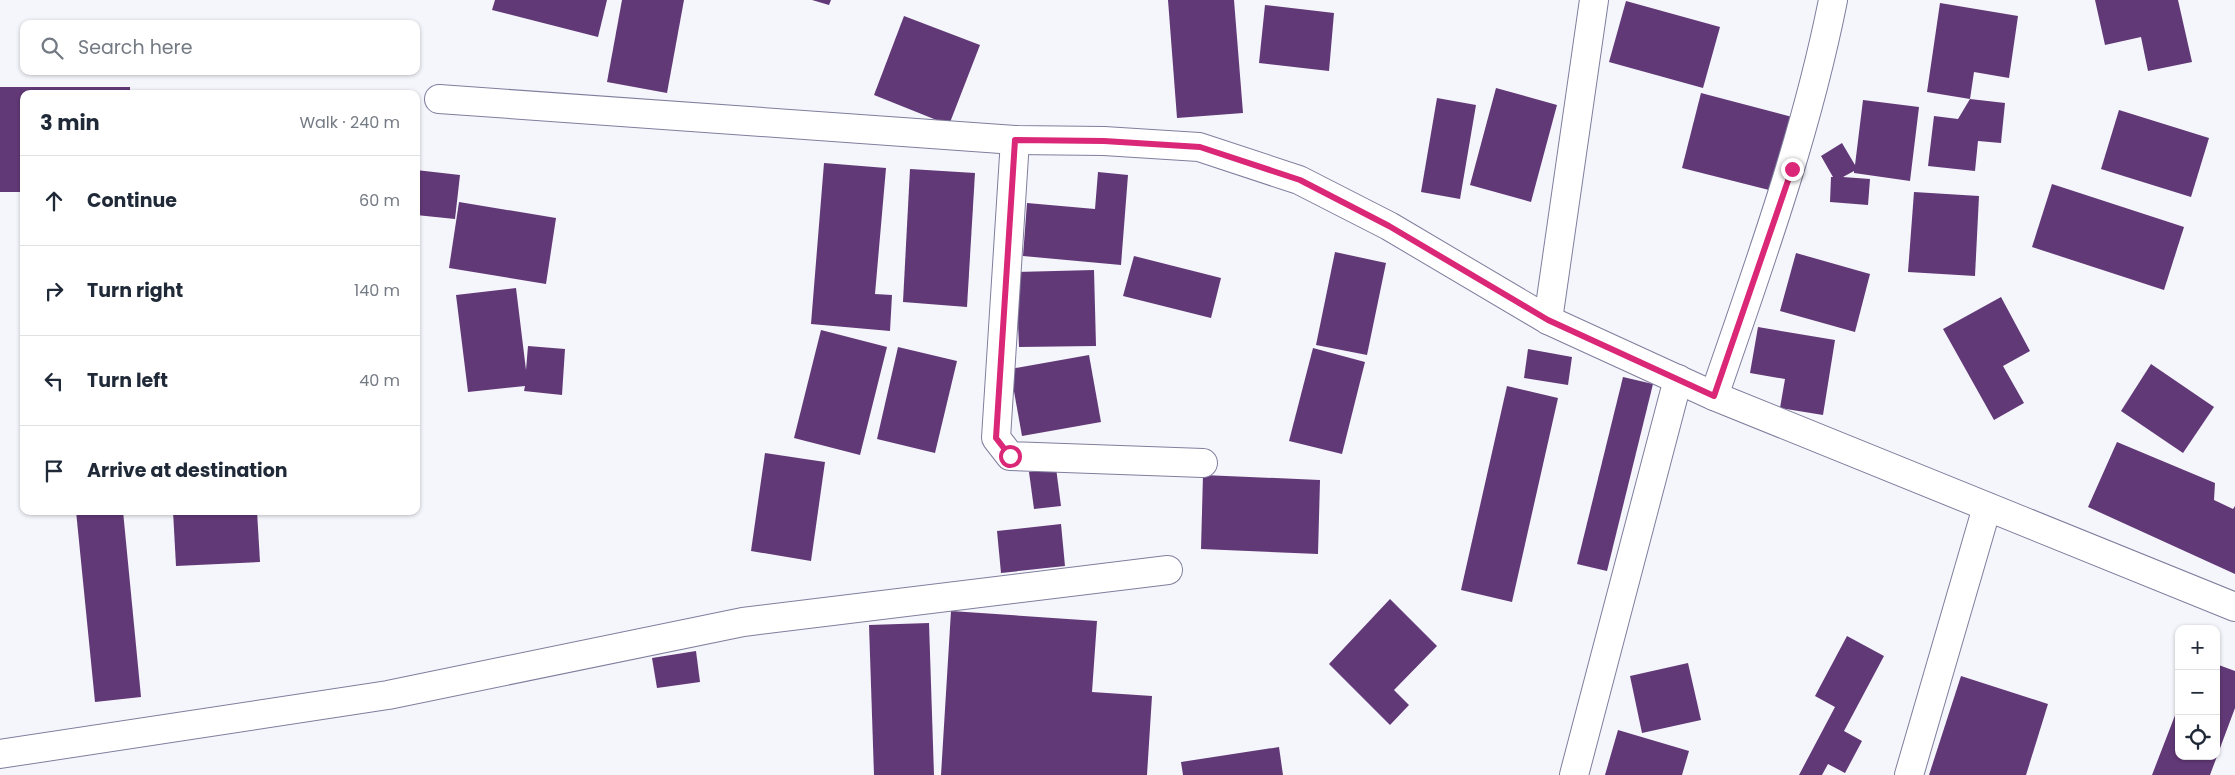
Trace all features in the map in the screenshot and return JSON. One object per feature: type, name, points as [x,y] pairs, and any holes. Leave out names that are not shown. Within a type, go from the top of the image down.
[{"type":"street","points":[[1548,320],[1594,0]]},
{"type":"street","points":[[1714,396],[1792,169],[1819,70],[1833,0]]},
{"type":"street","points":[[439,99],[1015,140],[1104,141],[1200,147],[1300,180],[1389,226],[1548,320],[1714,396],[2235,607]]},
{"type":"street","points":[[1015,140],[996,438],[1010,456],[1203,463]]},
{"type":"street","points":[[1574,775],[1678,379]]},
{"type":"street","points":[[1910,775],[1987,507]]},
{"type":"street","points":[[0,754],[388,696],[744,622],[1168,570]]},
{"type":"building","points":[[495,0],[607,0],[598,37],[492,10]]},
{"type":"building","points":[[622,0],[684,0],[667,93],[607,82]]},
{"type":"building","points":[[812,0],[831,0],[829,5]]},
{"type":"building","points":[[1168,0],[1234,0],[1243,113],[1177,118]]},
{"type":"building","points":[[2095,0],[2178,0],[2192,62],[2148,71],[2141,37],[2105,45]]},
{"type":"building","points":[[1626,1],[1720,27],[1703,88],[1609,62]]},
{"type":"building","points":[[1940,3],[2018,16],[2009,78],[1974,72],[1970,99],[1927,92]]},
{"type":"building","points":[[1265,5],[1334,13],[1329,71],[1259,63]]},
{"type":"building","points":[[904,16],[980,45],[949,125],[874,95]]},
{"type":"building","points":[[0,87],[130,87],[130,90],[20,90],[20,192],[0,192]]},
{"type":"building","points":[[1496,88],[1557,105],[1531,202],[1470,185]]},
{"type":"building","points":[[1701,93],[1796,118],[1777,192],[1682,168]]},
{"type":"building","points":[[1437,98],[1476,105],[1460,199],[1421,192]]},
{"type":"building","points":[[1970,99],[2005,103],[2001,143],[1978,141],[1975,171],[1928,166],[1934,116],[1958,119]]},
{"type":"building","points":[[1863,100],[1919,107],[1910,181],[1854,173],[1854,171],[1843,177],[1870,179],[1868,205],[1830,202],[1831,177],[1833,177],[1821,156],[1842,143],[1855,165]]},
{"type":"building","points":[[2119,110],[2209,138],[2191,197],[2101,169]]},
{"type":"building","points":[[824,163],[886,168],[875,294],[892,295],[890,331],[811,324]]},
{"type":"building","points":[[910,169],[975,173],[967,307],[903,302]]},
{"type":"building","points":[[420,170],[460,175],[455,219],[420,215]]},
{"type":"building","points":[[1098,172],[1128,175],[1121,265],[1023,256],[1027,203],[1095,209]]},
{"type":"building","points":[[2052,184],[2184,227],[2164,290],[2032,247]]},
{"type":"building","points":[[1914,192],[1979,196],[1975,276],[1908,272]]},
{"type":"building","points":[[459,202],[556,218],[546,284],[449,268]]},
{"type":"building","points":[[1335,252],[1386,263],[1367,355],[1316,345]]},
{"type":"building","points":[[1796,253],[1870,274],[1855,332],[1780,311]]},
{"type":"building","points":[[1134,256],[1221,278],[1211,318],[1123,296]]},
{"type":"building","points":[[1094,270],[1096,346],[1019,347],[1016,272]]},
{"type":"building","points":[[516,288],[526,370],[528,346],[565,349],[562,395],[524,391],[525,386],[468,392],[456,295]]},
{"type":"building","points":[[2001,297],[2030,351],[2003,366],[2024,403],[1994,420],[1943,329]]},
{"type":"building","points":[[1758,327],[1835,340],[1823,415],[1780,408],[1785,379],[1750,373]]},
{"type":"building","points":[[821,330],[887,347],[860,455],[794,438]]},
{"type":"building","points":[[898,347],[957,361],[935,453],[877,439]]},
{"type":"building","points":[[1313,348],[1365,362],[1342,454],[1289,441]]},
{"type":"building","points":[[1528,349],[1572,357],[1568,385],[1524,378]]},
{"type":"building","points":[[1089,355],[1101,422],[1022,436],[1010,369]]},
{"type":"building","points":[[2151,364],[2214,407],[2183,453],[2121,411]]},
{"type":"building","points":[[1623,377],[1653,384],[1607,571],[1577,564]]},
{"type":"building","points":[[1507,386],[1558,398],[1512,602],[1461,590]]},
{"type":"building","points":[[2117,442],[2215,483],[2214,500],[2233,509],[2235,506],[2235,574],[2088,507]]},
{"type":"building","points":[[765,453],[825,462],[811,561],[751,551]]},
{"type":"building","points":[[1056,468],[1061,506],[1034,509],[1029,472]]},
{"type":"building","points":[[1203,475],[1320,480],[1318,554],[1201,549]]},
{"type":"building","points":[[76,515],[123,515],[141,697],[95,702]]},
{"type":"building","points":[[173,515],[257,515],[260,562],[176,566]]},
{"type":"building","points":[[1061,524],[1065,566],[1001,573],[997,531]]},
{"type":"building","points":[[1390,599],[1437,646],[1394,690],[1409,705],[1390,725],[1329,664]]},
{"type":"building","points":[[951,611],[1097,621],[1092,692],[1152,696],[1147,775],[941,775]]},
{"type":"building","points":[[929,623],[934,775],[874,775],[869,625]]},
{"type":"building","points":[[1847,636],[1884,656],[1844,731],[1862,741],[1845,773],[1828,764],[1822,775],[1799,775],[1835,707],[1815,696]]},
{"type":"building","points":[[696,651],[700,682],[657,688],[652,658]]},
{"type":"building","points":[[1688,663],[1701,720],[1642,733],[1630,676]]},
{"type":"building","points":[[2220,665],[2235,671],[2235,708],[2220,748]]},
{"type":"building","points":[[1961,676],[2048,704],[2026,775],[1929,775]]},
{"type":"building","points":[[2175,715],[2175,760],[2216,760],[2210,775],[2152,775]]},
{"type":"building","points":[[1618,730],[1689,751],[1682,775],[1605,775]]},
{"type":"building","points":[[1279,747],[1283,775],[1183,775],[1181,762]]},
{"type":"route","points":[[1010,456],[996,438],[1015,140],[1104,141],[1200,147],[1300,180],[1389,226],[1548,320],[1714,396],[1792,169]]}]
